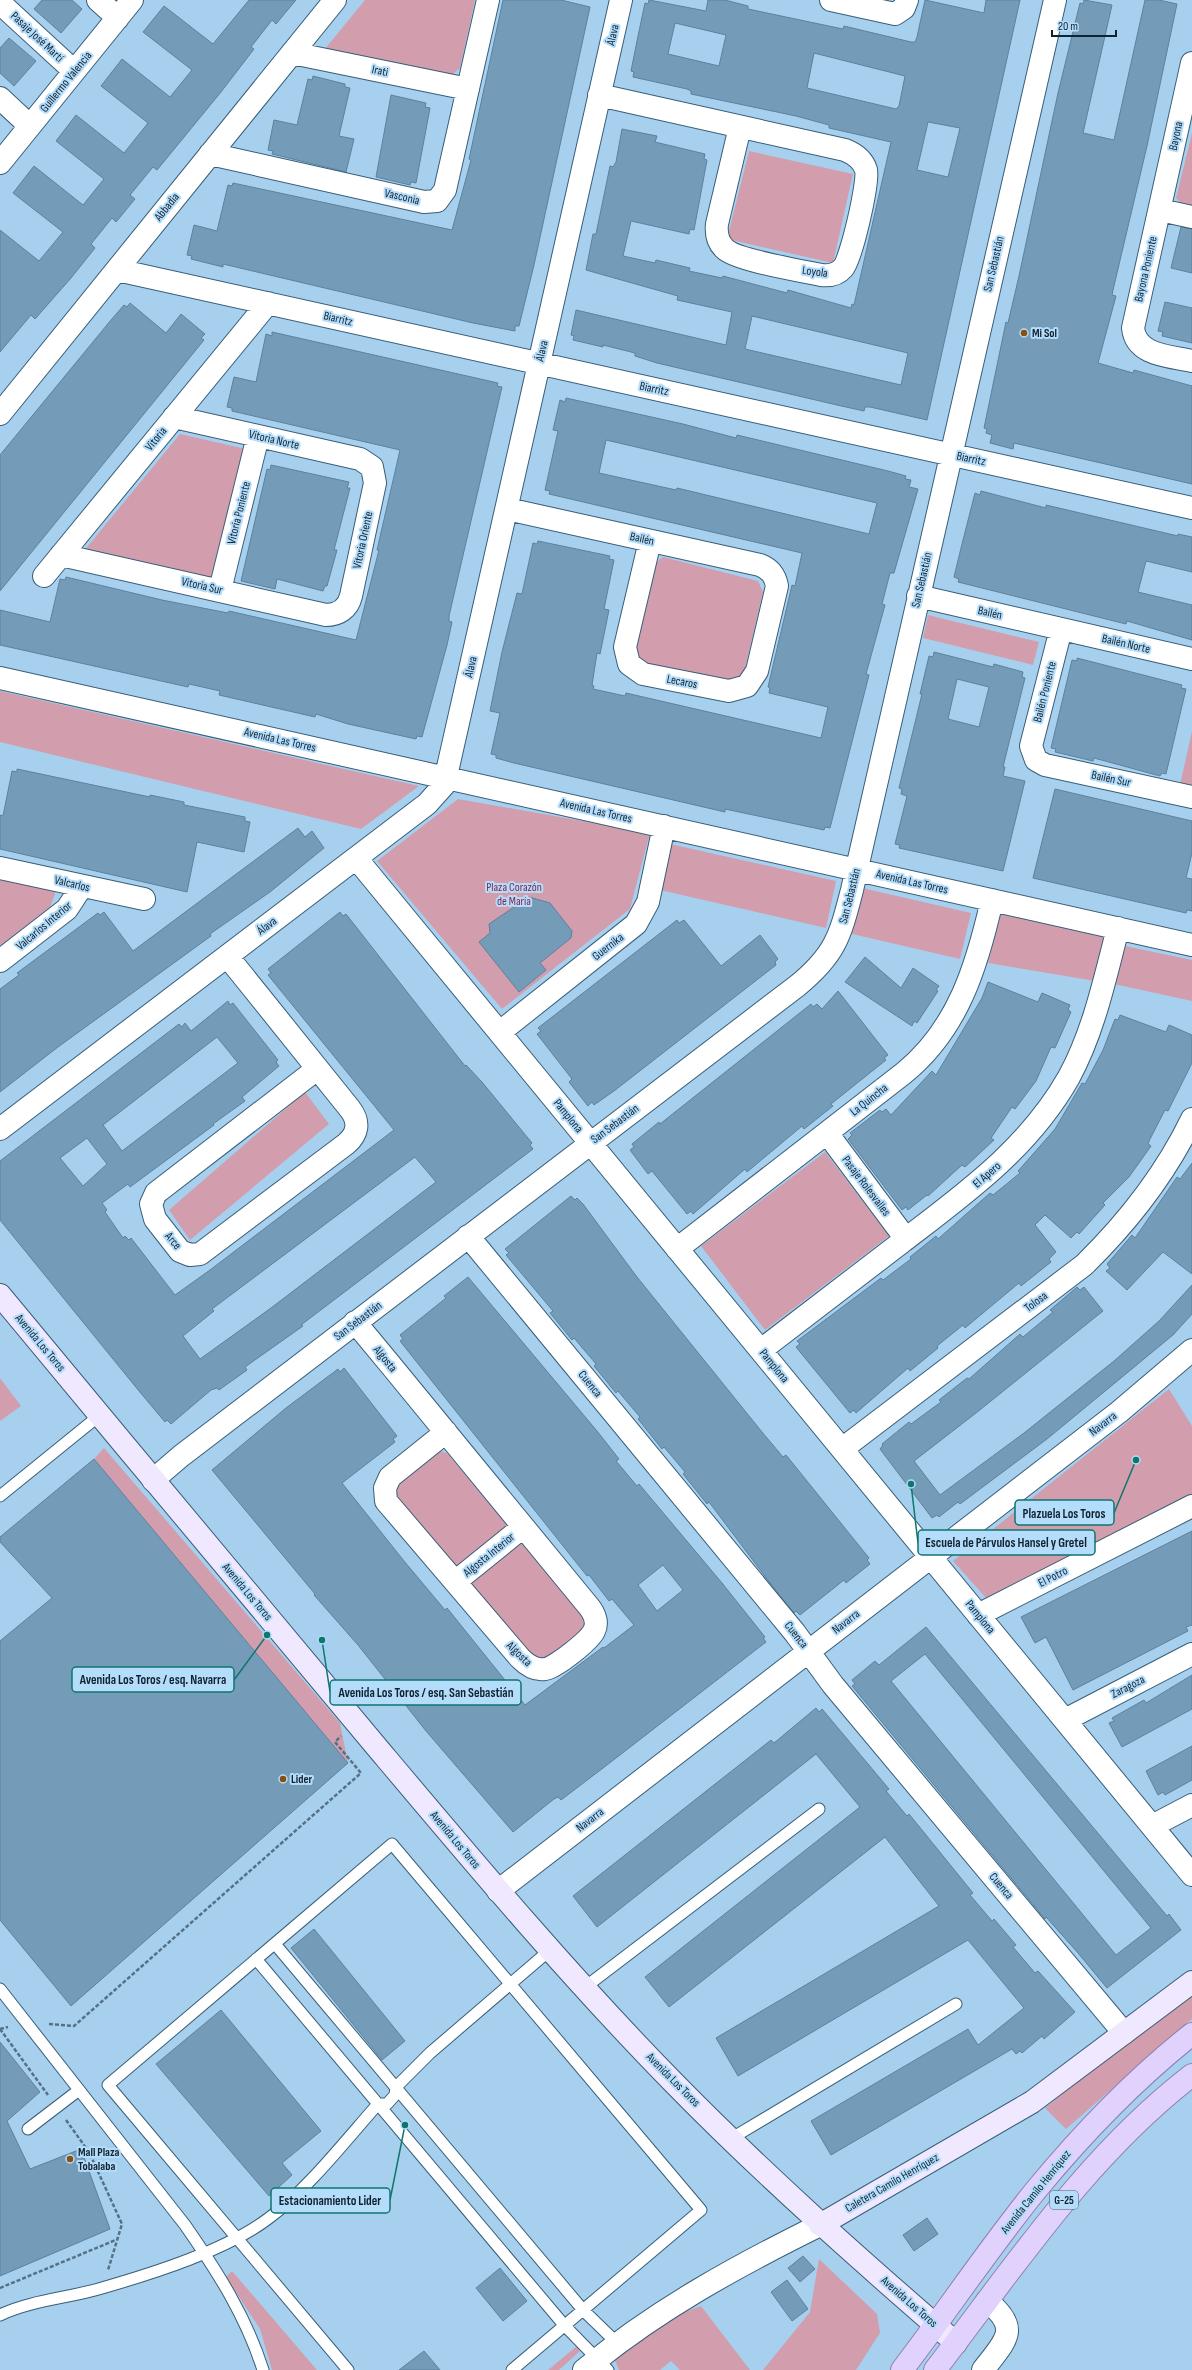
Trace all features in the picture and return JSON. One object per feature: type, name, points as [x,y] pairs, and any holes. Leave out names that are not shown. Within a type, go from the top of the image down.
[{"type":"main road","name":"Avenida Los Toros","points":[[0,1295],[153,1480],[498,1891],[584,1988],[674,2083],[820,2225],[956,2343]]},
{"type":"main road","name":"Caletera Camilo Henríquez","points":[[820,2225],[1032,2102],[1192,1982]]},
{"type":"main road","name":"Avenida Camilo Henríquez","points":[[902,2370],[1011,2222],[1070,2150],[1144,2075],[1192,2034]]},
{"type":"main road","name":"G-25","points":[[935,2370],[1051,2215],[1082,2179],[1150,2110],[1192,2075]]},
{"type":"street","points":[[98,0],[118,18]]},
{"type":"street","name":"Guillermo Valencia","points":[[0,163],[132,0]]},
{"type":"street","name":"Abbadia","points":[[0,414],[335,0]]},
{"type":"street","name":"Vasconia","points":[[210,154],[430,203],[437,201],[444,190],[488,0]]},
{"type":"street","name":"Álava","points":[[0,1129],[433,800],[441,790],[446,778],[621,0]]},
{"type":"street","points":[[831,0],[890,14],[904,6]]},
{"type":"street","name":"San Sebastián","points":[[153,1480],[172,1462],[797,986],[821,965],[831,952],[844,924],[1055,0]]},
{"type":"street","name":"Pasaje José Martí","points":[[0,3],[74,71]]},
{"type":"street","name":"Irati","points":[[292,53],[468,89]]},
{"type":"street","name":"Bayona","points":[[1160,210],[1192,63]]},
{"type":"street","name":"Loyola","points":[[599,95],[845,150],[862,162],[866,169],[867,183],[847,260],[839,272],[833,275],[821,275],[732,255],[720,244],[716,231],[717,224],[740,127]]},
{"type":"street","points":[[0,98],[30,126]]},
{"type":"street","points":[[1160,210],[1192,217]]},
{"type":"street","name":"Bayona Poniente","points":[[1160,210],[1133,328],[1136,342],[1146,350],[1192,361]]},
{"type":"street","name":"Biarritz","points":[[117,270],[1192,508]]},
{"type":"street","name":"Vitoria","points":[[44,576],[268,303]]},
{"type":"street","name":"Vitoria Norte","points":[[174,417],[365,460],[372,467]]},
{"type":"street","name":"Vitoria Poniente","points":[[220,590],[258,436]]},
{"type":"street","name":"Vitoria Oriente","points":[[343,610],[351,596],[375,483],[375,472],[372,467]]},
{"type":"street","name":"Bailén","points":[[507,509],[760,565],[774,575]]},
{"type":"street","name":"Lecaros","points":[[650,541],[625,647],[629,664],[643,674],[729,691],[747,686],[757,671],[776,586],[774,575]]},
{"type":"street","name":"Vitoria Sur","points":[[61,554],[326,615],[343,610]]},
{"type":"street","name":"Bailén","points":[[918,596],[1061,629]]},
{"type":"street","name":"Bailén Norte","points":[[1061,629],[1192,659]]},
{"type":"street","name":"Bailén Poniente","points":[[1033,755],[1032,742],[1061,629]]},
{"type":"street","name":"Avenida Las Torres","points":[[0,678],[1192,945]]},
{"type":"street","name":"Bailén Sur","points":[[1033,755],[1045,765],[1192,797]]},
{"type":"street","name":"Guernika","points":[[500,1032],[636,924],[648,902],[664,826]]},
{"type":"street","name":"Pamplona","points":[[356,858],[1192,1875]]},
{"type":"street","name":"Valcarlos","points":[[0,868],[144,899]]},
{"type":"street","name":"Valcarlos Interior","points":[[0,961],[67,910],[82,886]]},
{"type":"street","name":"La Quincha","points":[[677,1249],[917,1062],[940,1037],[951,1020],[965,991],[979,950],[992,900]]},
{"type":"street","name":"El Apero","points":[[761,1350],[997,1168],[1022,1142],[1054,1102],[1082,1050],[1101,993],[1118,928]]},
{"type":"street","name":"Arce","points":[[227,956],[354,1114],[357,1127],[351,1140],[200,1254],[190,1255],[180,1251],[153,1215],[151,1204],[156,1193],[317,1069]]},
{"type":"street","name":"Tolosa","points":[[842,1449],[1084,1265],[1110,1239],[1152,1188],[1175,1152],[1192,1118]]},
{"type":"street","name":"Pasaje Rolesvalles","points":[[826,1133],[906,1239]]},
{"type":"street","name":"Cuenca","points":[[468,1236],[809,1651],[834,1685],[1124,2033]]},
{"type":"street","name":"Algosta","points":[[356,1322],[446,1432],[593,1613],[595,1619],[594,1631],[586,1640],[551,1667],[537,1669],[531,1667],[520,1658],[389,1506],[385,1495],[387,1482],[390,1477],[446,1432]]},
{"type":"street","name":"Navarra","points":[[498,1891],[1125,1407],[1192,1350]]},
{"type":"street","name":"El Potro","points":[[978,1614],[1192,1506]]},
{"type":"street","name":"Algosta Interior","points":[[455,1582],[523,1527]]},
{"type":"street","name":"Zaragoza","points":[[1065,1720],[1192,1654]]},
{"type":"street","points":[[1152,1826],[1192,1805]]},
{"type":"street","name":"Caletera Camilo Henríquez","points":[[596,2366],[618,2344],[697,2290],[769,2250],[820,2225]]},
{"type":"street","points":[[983,2370],[1004,2342],[1008,2331],[1007,2322],[1002,2314],[987,2301]]},
{"type":"lane","points":[[0,1496],[100,1415]]},
{"type":"lane","points":[[584,1988],[818,1809]]},
{"type":"lane","points":[[348,2370],[108,2085],[392,1844],[701,2210],[512,2370]]},
{"type":"lane","points":[[275,1944],[583,2310],[618,2344]]},
{"type":"lane","points":[[0,2315],[102,2288],[204,2253],[237,2238],[270,2218],[309,2181],[378,2104],[387,2104],[395,2095],[396,2087],[430,2053],[550,1950]]},
{"type":"lane","points":[[256,1960],[596,2366]]},
{"type":"lane","points":[[0,1989],[204,2253],[233,2298],[254,2341],[263,2370]]},
{"type":"lane","points":[[732,2138],[956,2004]]},
{"type":"lane","points":[[28,2128],[79,2090]]},
{"type":"path","points":[[102,2288],[122,2224],[89,2152],[0,2029],[26,2022],[74,2026],[361,1773],[335,1742]]},
{"type":"path","points":[[0,2288],[118,2239]]},
{"type":"green space","points":[[365,0],[475,0],[460,68],[450,77],[324,50]]},
{"type":"green space","points":[[1192,133],[1192,210],[1185,208],[1176,198]]},
{"type":"green space","points":[[749,151],[853,174],[833,263],[727,239]]},
{"type":"green space","points":[[180,434],[246,449],[215,579],[83,552]]},
{"type":"green space","points":[[663,557],[758,581],[763,592],[743,677],[734,686],[644,663],[634,648],[654,564]]},
{"type":"green space","points":[[928,615],[1039,642],[1033,665],[923,638]]},
{"type":"green space","points":[[0,691],[419,786],[361,829],[0,742]]},
{"type":"green space","points":[[1192,731],[1192,787],[1180,785]]},
{"type":"green space","name":"Plaza Corazón de María","points":[[458,799],[650,833],[630,909],[502,1009],[377,861]]},
{"type":"green space","points":[[670,844],[836,881],[826,928],[660,890]]},
{"type":"green space","points":[[0,878],[56,891],[50,907],[0,946]]},
{"type":"green space","points":[[858,887],[971,913],[960,959],[848,933]]},
{"type":"green space","points":[[1002,910],[1110,938],[1095,981],[988,963]]},
{"type":"green space","points":[[1125,946],[1192,960],[1192,1001],[1114,984]]},
{"type":"green space","points":[[305,1092],[329,1124],[190,1240],[169,1210]]},
{"type":"green space","points":[[825,1152],[889,1236],[765,1330],[701,1246]]},
{"type":"green space","points":[[0,1378],[21,1406],[0,1421]]},
{"type":"green space","points":[[1169,1389],[1192,1426],[1192,1494],[986,1598],[953,1561]]},
{"type":"green space","points":[[104,1448],[340,1723],[348,1763],[94,1459]]},
{"type":"green space","points":[[435,1450],[447,1453],[586,1620],[584,1633],[541,1660],[523,1655],[394,1502],[394,1485]]},
{"type":"green space","points":[[1192,1989],[1192,2019],[1066,2129],[1045,2108]]},
{"type":"green space","points":[[819,2259],[877,2314],[880,2333],[856,2370],[763,2370],[810,2312]]},
{"type":"green space","points":[[232,2271],[317,2370],[272,2370],[260,2329],[226,2277]]},
{"type":"green space","points":[[701,2306],[750,2370],[680,2370],[671,2361],[660,2370],[619,2370],[614,2358],[672,2317]]},
{"type":"green space","points":[[577,2346],[580,2351],[559,2370],[548,2370]]},
{"type":"building","points":[[42,0],[72,0],[82,9],[61,33],[34,9]]},
{"type":"building","points":[[249,0],[296,0],[276,24],[272,20],[251,47],[254,49],[221,92],[157,170],[153,167],[130,195],[135,199],[116,222],[112,218],[91,244],[95,248],[71,278],[35,319],[31,315],[0,352],[0,230],[39,261],[63,232],[13,193],[34,166],[83,205],[104,179],[56,141],[76,115],[124,153],[148,123],[101,86],[122,59],[170,97],[192,70],[143,32],[164,6],[213,44]]},
{"type":"building","points":[[503,0],[561,0],[590,7],[534,265],[519,326],[515,326],[515,331],[473,323],[223,264],[223,267],[191,259],[192,256],[187,255],[194,225],[217,231],[228,185],[232,186],[233,183],[452,230],[471,160],[469,159]]},
{"type":"building","points":[[649,0],[706,11],[708,0],[725,0],[748,6],[748,9],[843,29],[844,26],[915,42],[925,0],[984,13],[986,0],[1020,0],[927,420],[870,407],[865,407],[864,411],[837,405],[657,363],[635,356],[635,353],[603,345],[603,347],[573,340],[574,336],[571,335],[576,310],[726,345],[732,312],[677,300],[678,296],[586,270],[593,234],[596,234],[610,166],[613,167],[616,162],[622,129],[657,136],[655,142],[705,154],[704,159],[707,160],[694,230],[690,229],[689,234],[631,221],[623,256],[655,263],[656,260],[690,268],[689,271],[722,278],[723,276],[787,293],[788,290],[851,308],[852,304],[854,305],[891,142],[829,128],[829,125],[796,116],[691,94],[691,91],[687,89],[633,77],[634,72],[631,71],[638,36],[645,3],[648,4]],"holes":[[[675,23],[726,35],[719,66],[668,54]],[[814,53],[905,76],[899,106],[896,109],[807,88]],[[928,122],[960,128],[948,177],[917,170]],[[752,316],[908,353],[901,385],[745,349]]]},
{"type":"building","points":[[1084,0],[1112,5],[1083,133],[1114,140],[1145,0],[1159,0],[1177,4],[1147,146],[1113,290],[1112,295],[1116,296],[1098,363],[1133,373],[1134,370],[1192,386],[1192,484],[1014,443],[1013,449],[990,443],[992,435],[986,433],[987,429],[984,428],[1006,322],[1008,323],[1019,276],[1058,93],[1080,3],[1083,4]]},
{"type":"building","points":[[9,38],[36,61],[14,86],[0,73],[0,48]]},
{"type":"building","points":[[313,76],[345,84],[345,87],[350,88],[339,136],[354,139],[346,172],[272,154],[273,151],[268,150],[274,120],[297,125],[308,79],[312,80]]},
{"type":"building","points":[[391,95],[426,103],[425,107],[430,108],[416,183],[411,182],[410,185],[376,177]]},
{"type":"building","points":[[1181,227],[1192,229],[1192,273],[1171,268]]},
{"type":"building","points":[[1165,302],[1192,308],[1192,343],[1162,336],[1163,332],[1158,331]]},
{"type":"building","points":[[130,303],[166,333],[181,314],[205,334],[201,338],[204,340],[0,591],[0,455],[111,320],[124,305],[127,307]]},
{"type":"building","points":[[272,332],[498,383],[497,386],[502,387],[449,616],[449,621],[452,622],[447,645],[422,737],[417,736],[416,739],[348,724],[316,714],[315,717],[219,695],[220,691],[189,684],[188,687],[0,645],[0,610],[50,622],[60,579],[65,580],[66,577],[162,600],[228,613],[229,611],[356,640],[379,550],[377,550],[400,450],[232,411],[232,408],[227,407],[234,377],[256,382],[266,334],[272,336]]},
{"type":"building","points":[[566,398],[683,424],[736,438],[737,435],[888,471],[906,476],[905,479],[911,480],[909,487],[918,489],[894,573],[890,573],[882,604],[885,605],[866,674],[869,675],[830,828],[825,827],[824,830],[725,809],[725,812],[514,763],[496,758],[496,755],[491,754],[500,713],[490,711],[502,652],[517,593],[522,594],[533,543],[537,544],[538,541],[610,556],[609,559],[614,560],[604,609],[609,610],[600,654],[597,653],[592,685],[594,686],[593,689],[625,696],[626,693],[821,738],[828,707],[769,693],[770,688],[768,687],[792,585],[795,586],[802,553],[549,494],[550,491],[545,490],[558,431],[553,430],[560,400],[565,402]],"holes":[[[606,440],[877,503],[869,534],[677,488],[676,490],[599,473]]]},
{"type":"building","points":[[271,465],[349,482],[347,488],[350,488],[334,550],[337,550],[327,586],[325,586],[323,591],[277,579],[275,589],[241,581],[267,469],[270,470]]},
{"type":"building","points":[[981,491],[1046,508],[1046,505],[1178,536],[1178,534],[1192,537],[1192,572],[1146,561],[1138,592],[1192,605],[1192,640],[1127,621],[1126,624],[958,582],[959,579],[954,577],[961,548],[975,493],[980,495]]},
{"type":"building","points":[[934,652],[993,667],[994,664],[1023,672],[1022,677],[1025,678],[1003,767],[1005,767],[1003,776],[1025,781],[1003,871],[899,848],[900,845],[895,844],[907,796],[901,794],[902,789],[899,788],[922,694],[920,694],[929,656],[933,657]],"holes":[[[957,679],[989,687],[979,727],[948,719]]]},
{"type":"building","points":[[1077,658],[1182,685],[1181,688],[1186,689],[1166,774],[1162,773],[1160,776],[1094,758],[1093,761],[1055,752],[1056,749],[1051,748],[1072,660],[1077,661]]},
{"type":"building","points":[[17,769],[150,797],[150,795],[184,802],[184,805],[245,817],[245,821],[250,822],[244,852],[197,842],[187,892],[0,849],[0,815],[3,816],[12,771],[17,772]]},
{"type":"building","points":[[1055,789],[1192,821],[1192,853],[1186,878],[1192,879],[1192,911],[1187,910],[1186,913],[1033,878]]},
{"type":"building","points":[[298,828],[305,837],[312,831],[324,848],[270,892],[210,934],[211,936],[58,1047],[0,1092],[0,989],[19,975],[17,973],[98,913],[100,915],[104,912],[133,951]]},
{"type":"building","points":[[529,897],[550,903],[572,931],[571,938],[540,963],[546,970],[519,992],[479,942],[490,933],[489,924]]},
{"type":"building","points":[[340,912],[343,916],[346,914],[465,1066],[466,1065],[482,1082],[532,1143],[530,1145],[533,1149],[301,1325],[303,1326],[245,1367],[247,1370],[219,1390],[217,1388],[211,1390],[171,1424],[167,1420],[165,1422],[139,1391],[0,1220],[0,1161],[179,1024],[182,1027],[185,1023],[191,1031],[228,1001],[230,1005],[233,1003],[278,1060],[276,1062],[279,1066],[242,1097],[245,1101],[213,1124],[214,1125],[130,1187],[128,1184],[102,1203],[107,1210],[105,1212],[123,1238],[125,1236],[129,1240],[131,1238],[175,1295],[210,1270],[394,1130],[268,975],[271,973],[268,969]],"holes":[[[217,1037],[238,1063],[122,1151],[103,1125]],[[87,1138],[107,1164],[83,1186],[60,1158]],[[415,1157],[436,1182],[271,1308],[200,1359],[183,1336],[214,1311],[212,1309]]]},
{"type":"building","points":[[677,920],[679,923],[684,920],[721,966],[760,935],[778,959],[775,962],[776,965],[614,1091],[594,1105],[592,1102],[588,1106],[569,1082],[572,1079],[537,1034],[541,1031],[538,1028]]},
{"type":"building","points":[[865,957],[901,988],[913,968],[939,986],[936,990],[938,991],[917,1023],[914,1021],[912,1026],[845,982]]},
{"type":"building","points":[[988,982],[1038,1002],[1042,993],[1070,1005],[1068,1010],[1071,1012],[1055,1048],[1051,1047],[1036,1081],[1015,1109],[1012,1107],[991,1138],[994,1140],[965,1167],[962,1165],[928,1196],[927,1195],[908,1210],[906,1207],[902,1210],[848,1139],[852,1135],[850,1133],[880,1110],[882,1112],[886,1109],[891,1115],[932,1071],[936,1075],[982,998]]},
{"type":"building","points":[[838,991],[888,1055],[884,1058],[886,1060],[831,1104],[833,1106],[804,1129],[802,1126],[747,1172],[745,1169],[693,1214],[691,1211],[687,1214],[652,1171],[648,1174],[630,1150],[634,1147],[632,1144],[659,1122],[660,1124],[811,1004],[813,1007],[817,1004],[822,1009]]},
{"type":"building","points":[[1120,1015],[1166,1032],[1169,1025],[1192,1035],[1192,1063],[1168,1111],[1165,1110],[1150,1139],[1148,1144],[1151,1146],[1129,1177],[1103,1203],[1105,1205],[1079,1234],[1077,1232],[1071,1238],[1045,1215],[1035,1225],[1056,1252],[1049,1259],[1051,1262],[1021,1286],[1019,1283],[965,1328],[963,1325],[937,1346],[938,1348],[910,1371],[908,1368],[856,1413],[854,1410],[850,1413],[796,1347],[800,1344],[797,1341],[881,1278],[883,1280],[911,1259],[910,1257],[936,1236],[938,1239],[990,1193],[993,1195],[1020,1173],[1018,1171],[1055,1129],[1082,1083],[1085,1084],[1103,1050],[1115,1019],[1118,1020]]},
{"type":"building","points":[[1192,1163],[1192,1274],[1163,1252],[1127,1290],[1106,1271],[1110,1268],[1107,1264],[1132,1235],[1135,1238],[1177,1177],[1180,1179]]},
{"type":"building","points":[[571,1196],[575,1200],[577,1198],[583,1204],[637,1277],[762,1432],[783,1457],[786,1455],[869,1558],[867,1560],[870,1564],[846,1583],[844,1580],[800,1615],[796,1611],[794,1613],[709,1502],[707,1504],[683,1474],[685,1472],[664,1447],[662,1449],[638,1419],[640,1417],[618,1391],[616,1393],[594,1366],[596,1364],[574,1338],[572,1340],[550,1313],[553,1311],[506,1255],[509,1253],[505,1249]]},
{"type":"building","points":[[468,1277],[597,1431],[619,1459],[616,1461],[637,1486],[639,1484],[722,1583],[765,1637],[763,1638],[766,1642],[561,1800],[558,1797],[554,1799],[513,1832],[426,1731],[358,1645],[314,1595],[315,1594],[212,1470],[286,1408],[338,1369],[340,1372],[344,1368],[397,1436],[393,1439],[395,1442],[342,1483],[404,1561],[445,1610],[447,1608],[525,1705],[603,1647],[604,1648],[634,1625],[612,1599],[609,1601],[589,1575],[587,1576],[400,1341],[403,1339],[400,1335],[446,1298],[444,1296]],"holes":[[[663,1565],[683,1590],[657,1611],[638,1585]]]},
{"type":"building","points":[[1192,1285],[1192,1314],[1173,1335],[1047,1439],[960,1504],[958,1502],[939,1517],[937,1515],[932,1518],[880,1449],[883,1445],[882,1444],[909,1422],[911,1424],[941,1402],[939,1400],[967,1378],[969,1379],[1020,1334],[1023,1337],[1053,1312],[1050,1310],[1077,1287],[1080,1290],[1084,1287],[1103,1311],[914,1461],[940,1495],[1024,1433],[1114,1361],[1159,1321]]},
{"type":"building","points":[[94,1459],[348,1763],[71,2006],[0,1920],[0,1641],[52,1598],[0,1542],[0,1537]]},
{"type":"building","points":[[1192,1531],[1192,1625],[1186,1627],[1188,1631],[1073,1690],[1046,1637],[1035,1643],[1021,1617]]},
{"type":"building","points":[[926,1627],[1167,1916],[1169,1914],[1181,1930],[1107,1988],[1046,1917],[1045,1919],[852,1686],[855,1684],[852,1680],[875,1661],[879,1665]],"holes":[[[925,1654],[1151,1928],[1116,1955],[891,1681]]]},
{"type":"building","points":[[1192,1675],[1192,1709],[1122,1747],[1109,1723],[1114,1721],[1112,1718],[1144,1700],[1146,1703]]},
{"type":"building","points":[[816,1708],[819,1712],[822,1709],[889,1789],[886,1791],[907,1816],[909,1814],[973,1893],[970,1895],[992,1921],[994,1919],[1016,1945],[1013,1947],[1035,1973],[1038,1971],[1075,2012],[1044,2039],[1042,2036],[1022,2053],[1020,2051],[1016,2054],[1012,2049],[831,2155],[811,2121],[968,2029],[978,2045],[1024,2008],[968,1940],[738,2076],[716,2038],[939,1906],[885,1837],[669,2007],[645,1977],[860,1807],[816,1754],[597,1927],[573,1896],[771,1740],[774,1743]]},
{"type":"building","points":[[1192,1746],[1192,1780],[1165,1795],[1163,1792],[1158,1795],[1146,1771]]},
{"type":"building","points":[[314,1929],[405,2041],[382,2060],[291,1948]]},
{"type":"building","points":[[221,2010],[321,2131],[282,2163],[292,2175],[269,2196],[156,2064]]},
{"type":"building","name":"Mall Plaza Tobalaba","points":[[0,2042],[40,2092],[7,2121],[30,2169],[81,2149],[110,2229],[0,2276]]},
{"type":"building","points":[[927,2218],[938,2234],[914,2251],[903,2235]]},
{"type":"building","points":[[803,2256],[815,2269],[800,2282],[788,2268]]},
{"type":"building","points":[[500,2268],[527,2301],[503,2321],[476,2288]]},
{"type":"building","points":[[787,2280],[808,2309],[792,2321],[771,2292]]},
{"type":"building","points":[[424,2351],[440,2370],[399,2370]]},
{"type":"place","name":"Mi Sol","points":[[1024,333]]},
{"type":"place","name":"Plazuela Los Toros","points":[[1136,1460]]},
{"type":"place","name":"Escuela de Párvulos Hansel y Gretel","points":[[911,1484]]},
{"type":"place","name":"Avenida Los Toros / esq. Navarra","points":[[267,1635]]},
{"type":"place","name":"Avenida Los Toros / esq. San Sebastián","points":[[322,1640]]},
{"type":"place","name":"Lider","points":[[283,1779]]},
{"type":"place","name":"Estacionamiento Lider","points":[[405,2125]]},
{"type":"place","name":"Mall Plaza Tobalaba","points":[[70,2159]]}]
